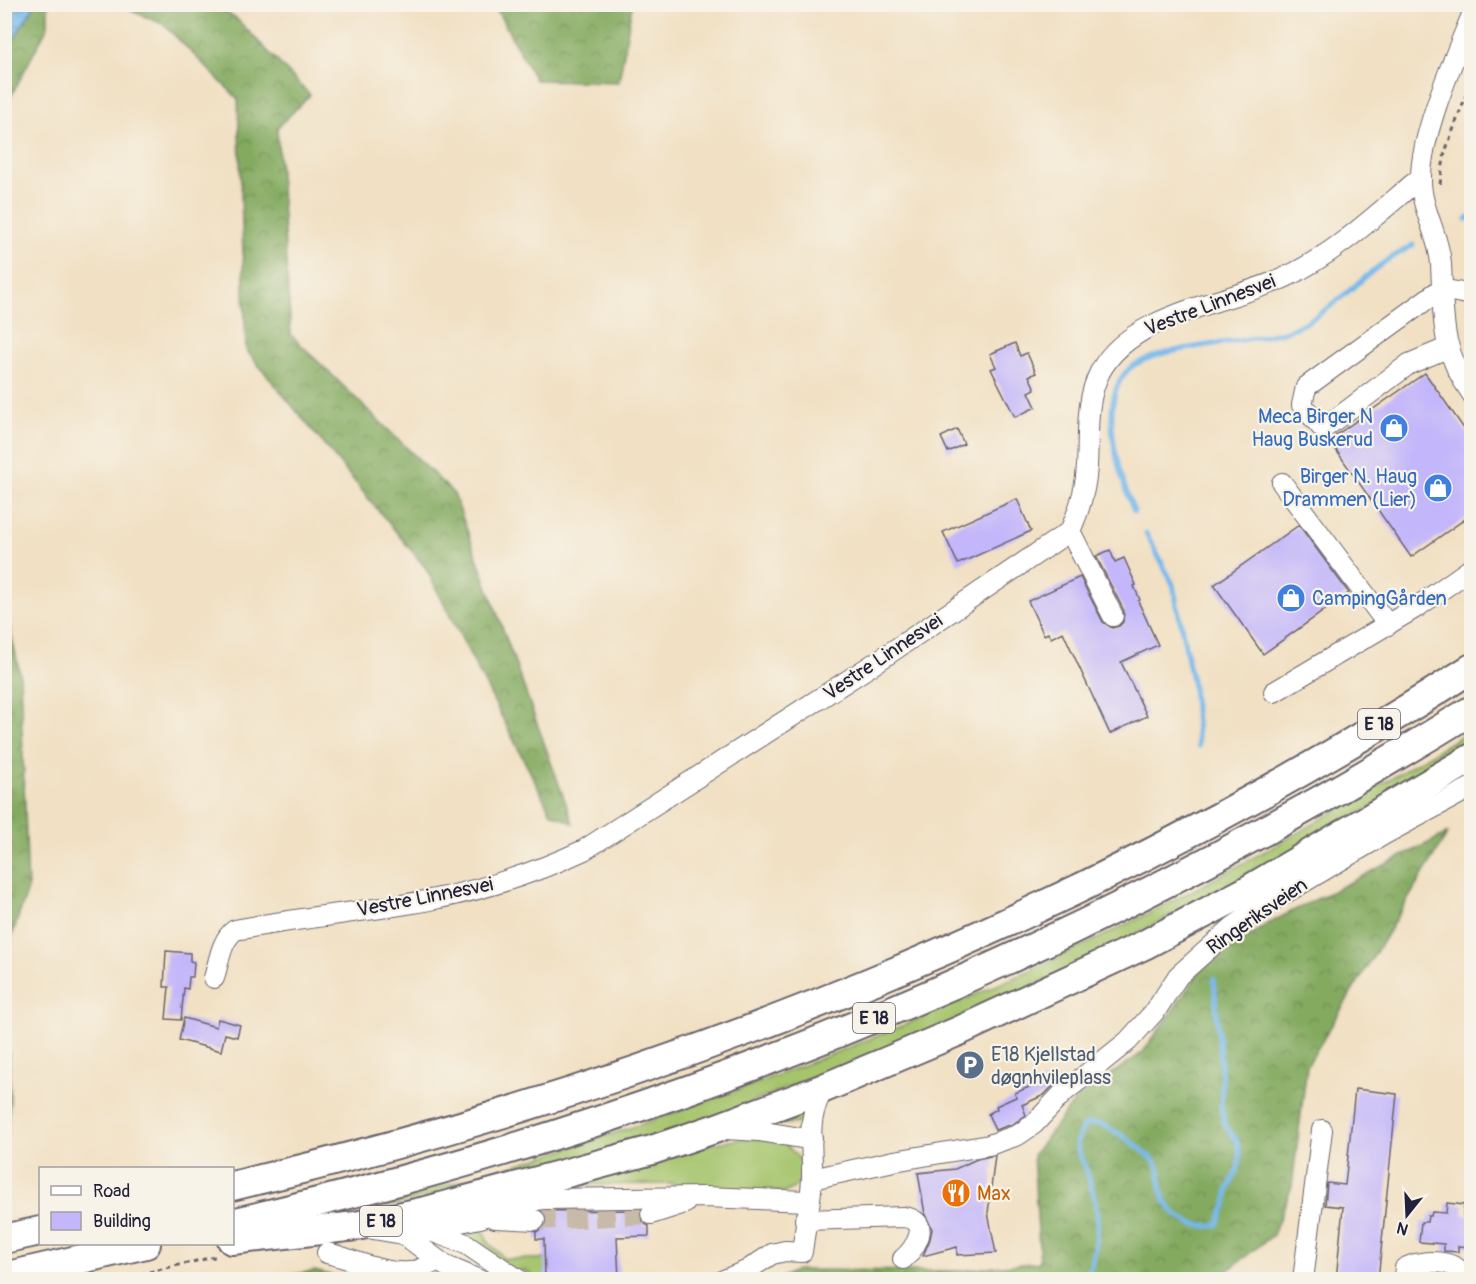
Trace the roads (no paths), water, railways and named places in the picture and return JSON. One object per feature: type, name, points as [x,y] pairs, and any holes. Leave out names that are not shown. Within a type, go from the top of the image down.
[{"type":"highway","name":"E 18","points":[[234,1186],[385,1148],[568,1093],[749,1029],[905,967],[1047,903],[1206,823],[1286,780],[1472,668]]},
{"type":"highway","name":"E 18","points":[[234,1222],[386,1184],[587,1125],[761,1063],[887,1013],[1068,932],[1204,864],[1349,784],[1472,710]]},
{"type":"highway","name":"E 18","points":[[234,1240],[356,1226],[426,1210],[652,1150],[824,1088],[969,1027],[1144,945],[1232,899],[1472,758]]},
{"type":"highway","points":[[4,1239],[39,1231]]},
{"type":"highway","points":[[4,1277],[142,1245]]},
{"type":"street","points":[[1471,18],[1428,135],[1422,189],[1439,250],[1447,348],[1461,379],[1472,394]]},
{"type":"street","name":"Vestre Linnesvei","points":[[214,978],[228,935],[235,930],[437,899],[522,876],[553,865],[584,850],[875,663],[1070,531],[1081,500],[1087,468],[1088,415],[1092,390],[1100,370],[1119,347],[1137,333],[1157,323],[1287,277],[1331,249],[1414,183],[1422,189]]},
{"type":"street","points":[[1447,348],[1409,364],[1323,429],[1302,405],[1306,387],[1441,290],[1472,296]]},
{"type":"street","points":[[1282,483],[1388,625]]},
{"type":"street","points":[[1070,531],[1113,616]]},
{"type":"street","points":[[1274,692],[1388,625],[1472,568]]},
{"type":"street","name":"Ringeriksveien","points":[[812,1179],[894,1161],[989,1145],[1012,1138],[1025,1131],[1063,1093],[1128,1041],[1156,1010],[1178,976],[1233,927],[1265,905],[1385,834],[1472,787]]},
{"type":"street","points":[[724,1280],[746,1271],[772,1254],[785,1251],[802,1252],[812,1179],[813,1108],[824,1088]]},
{"type":"street","points":[[717,1128],[759,1131],[801,1138],[812,1137]]},
{"type":"street","points":[[1303,1280],[1322,1130]]},
{"type":"street","points":[[356,1226],[403,1234],[480,1218],[526,1202],[544,1199],[704,1197],[807,1211],[912,1219],[918,1227],[920,1236],[916,1245],[903,1259]]},
{"type":"street","points":[[651,1214],[704,1197]]},
{"type":"street","points":[[480,1218],[535,1220]]},
{"type":"street","points":[[428,1230],[466,1244],[519,1280]]},
{"type":"street","points":[[403,1234],[436,1261],[479,1280]]},
{"type":"street","points":[[327,1253],[398,1272],[418,1270],[436,1261]]},
{"type":"street","points":[[1406,1280],[1405,1268],[1413,1264],[1430,1263],[1456,1266],[1463,1272],[1465,1280]]},
{"type":"water","points":[[4,5],[35,5],[5,53]]},
{"type":"waterway","points":[[1467,219],[1472,217]]},
{"type":"waterway","points":[[1134,511],[1118,464],[1112,427],[1114,397],[1117,386],[1126,372],[1138,363],[1178,350],[1272,335],[1301,325],[1323,311],[1383,263],[1413,245]]},
{"type":"waterway","points":[[1146,533],[1173,584],[1193,686],[1198,746]]},
{"type":"waterway","points":[[1086,1280],[1097,1232],[1092,1191],[1077,1148],[1081,1131],[1087,1124],[1103,1125],[1147,1154],[1159,1168],[1161,1190],[1165,1201],[1183,1220],[1200,1226],[1217,1225],[1226,1205],[1228,1190],[1238,1168],[1240,1156],[1237,1141],[1225,1125],[1221,1108],[1222,1081],[1214,979]]},
{"type":"tunnel","points":[[535,1220],[651,1214]]},
{"type":"place","name":"Meca Birger N Haug Buskerud","points":[[1394,428]]},
{"type":"place","name":"Birger N. Haug Drammen (Lier)","points":[[1438,488]]},
{"type":"place","name":"CampingGården","points":[[1291,598]]},
{"type":"place","name":"E18 Kjellstad døgnhvileplass","points":[[970,1065]]},
{"type":"place","name":"Max","points":[[956,1193]]}]
